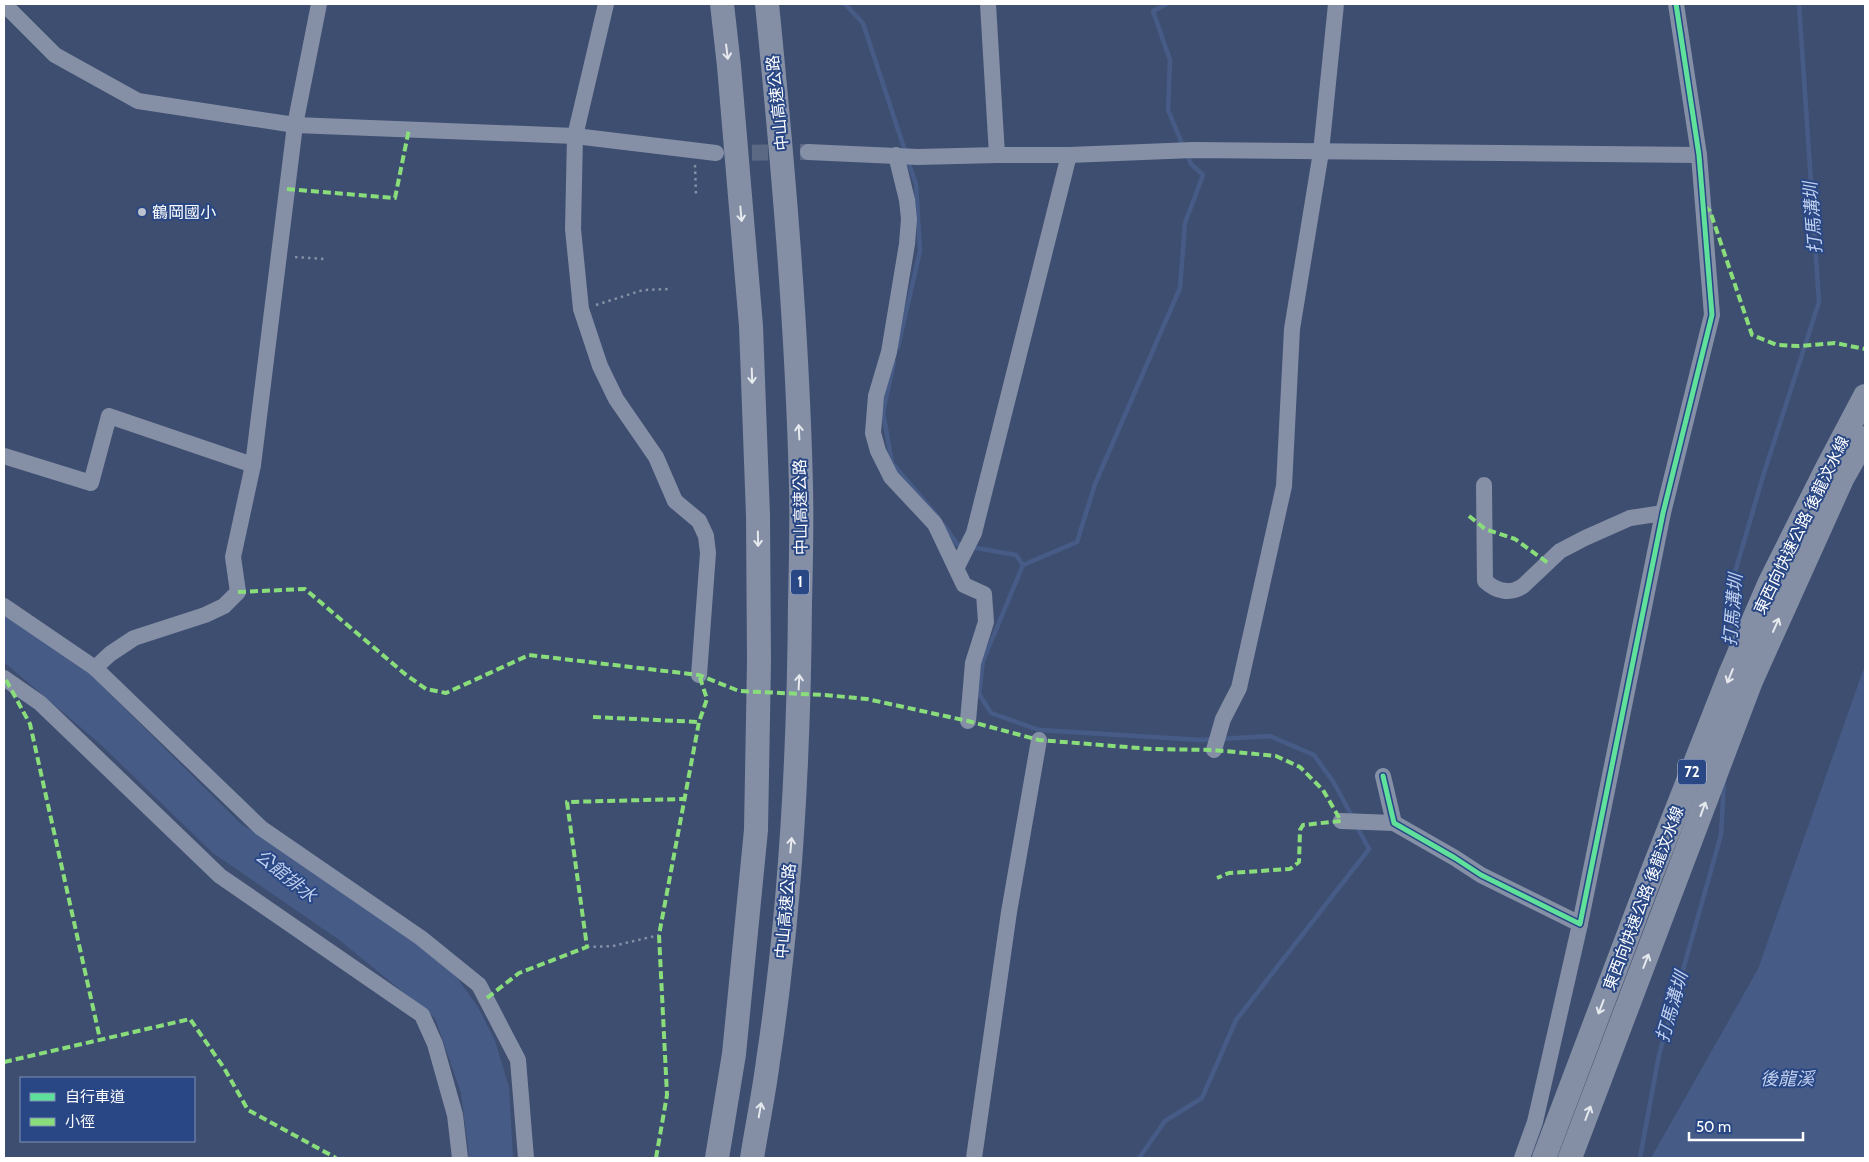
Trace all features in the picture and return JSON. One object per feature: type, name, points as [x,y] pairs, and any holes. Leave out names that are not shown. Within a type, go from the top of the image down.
[{"type":"highway","points":[[717,1158],[734,1054],[756,830],[759,662],[758,515],[751,326],[730,76],[722,4]]},
{"type":"highway","name":"中山高速公路","points":[[752,1158],[768,1060],[782,944],[792,827],[800,666],[801,488],[794,334],[783,161],[767,4]]},
{"type":"highway","name":"東西向快速公路 後龍汶水線","points":[[1544,1158],[1651,875],[1731,672],[1770,582],[1865,396]]},
{"type":"highway","name":"東西向快速公路 後龍汶水線","points":[[1570,1158],[1751,681],[1842,479],[1865,438]]},
{"type":"street","points":[[4,4],[55,55],[138,101],[295,125],[575,136],[716,154]]},
{"type":"street","points":[[95,668],[110,654],[134,638],[218,609],[224,606],[238,592],[233,557],[253,466],[295,125],[319,4]]},
{"type":"street","points":[[606,4],[575,136],[573,229],[580,310],[600,366],[616,399],[656,457],[675,501],[698,521],[706,536],[708,553],[699,675]]},
{"type":"street","points":[[988,4],[997,155]]},
{"type":"street","points":[[1214,750],[1223,719],[1239,688],[1284,486],[1292,329],[1320,152],[1336,4]]},
{"type":"street","points":[[1522,1158],[1535,1122],[1580,924],[1663,513],[1712,314],[1699,155],[1676,4]]},
{"type":"street","points":[[808,152],[904,155],[1069,155],[1186,151],[1699,155]]},
{"type":"street","points":[[904,155],[909,219],[907,244],[889,352],[876,396],[873,433],[878,451],[891,477],[935,524],[964,585],[984,594],[986,622],[973,663],[968,721]]},
{"type":"street","points":[[957,567],[974,533],[1069,155]]},
{"type":"street","points":[[4,456],[91,483],[109,416],[253,466]]},
{"type":"street","points":[[1484,485],[1485,581],[1491,586],[1506,592],[1516,591],[1560,551],[1585,538],[1630,518],[1663,513]]},
{"type":"street","points":[[4,606],[95,668],[262,828],[421,938],[479,986],[518,1060],[526,1158]]},
{"type":"street","points":[[4,678],[40,703],[220,876],[422,1015],[435,1044],[455,1115],[460,1158]]},
{"type":"street","points":[[974,1158],[1009,912],[1039,740]]},
{"type":"street","points":[[1383,776],[1394,823]]},
{"type":"street","points":[[1341,821],[1394,823],[1455,858],[1480,876],[1580,924]]},
{"type":"path","points":[[694,151],[696,194]]},
{"type":"path","points":[[278,256],[324,258]]},
{"type":"path","points":[[580,310],[643,290],[669,289]]},
{"type":"path","points":[[587,947],[613,946],[658,935]]},
{"type":"water","name":"公館排水","points":[[4,614],[91,675],[242,825],[264,837],[378,915],[452,971],[478,1007],[495,1041],[509,1087],[513,1158],[468,1158],[461,1093],[435,1018],[338,939],[213,853],[99,743],[4,662]]},
{"type":"water","name":"後龍溪","points":[[1865,665],[1865,1158],[1651,1158],[1758,969]]},
{"type":"waterway","points":[[845,4],[863,23],[906,154]]},
{"type":"waterway","points":[[1167,4],[1153,11],[1170,60],[1168,110],[1183,146]]},
{"type":"waterway","name":"打馬溝圳","points":[[1730,648],[1733,579],[1764,473],[1819,302],[1799,4]]},
{"type":"waterway","points":[[1187,153],[1191,164],[1203,175],[1185,223],[1180,288],[1095,484],[1077,542],[1023,565],[983,661],[979,694],[991,713],[1039,730],[1201,740],[1213,739]]},
{"type":"waterway","points":[[898,347],[920,251],[916,184],[908,161]]},
{"type":"waterway","points":[[894,362],[883,412],[892,463],[938,517]]},
{"type":"waterway","points":[[944,525],[957,544],[964,546]]},
{"type":"waterway","points":[[971,547],[1016,555],[1023,565]]},
{"type":"waterway","points":[[1220,739],[1270,736],[1314,755],[1334,783],[1353,818]]},
{"type":"waterway","name":"打馬溝圳","points":[[1640,1158],[1659,1055],[1721,835],[1724,781]]},
{"type":"waterway","points":[[1139,1158],[1165,1121],[1202,1098],[1236,1020],[1369,849],[1356,825]]},
{"type":"tunnel","points":[[728,153],[808,152]]},
{"type":"marked path","points":[[287,189],[395,198],[409,129]]},
{"type":"marked path","points":[[1704,206],[1710,211],[1752,335],[1777,345],[1799,346],[1835,343],[1865,349]]},
{"type":"marked path","points":[[1469,516],[1485,529],[1515,539],[1548,563]]},
{"type":"marked path","points":[[238,592],[305,589],[405,674],[426,689],[446,693],[529,655],[699,675],[739,691],[867,699],[968,721],[1039,740],[1151,749],[1214,750],[1276,756],[1300,767],[1323,790],[1341,821],[1303,825],[1300,830],[1299,862],[1290,869],[1229,873],[1217,878]]},
{"type":"marked path","points":[[656,1158],[667,1095],[659,935],[699,722],[707,699],[699,675]]},
{"type":"marked path","points":[[6,680],[30,724],[100,1039]]},
{"type":"marked path","points":[[593,717],[699,722]]},
{"type":"marked path","points":[[487,998],[519,973],[587,947],[567,802],[684,799]]},
{"type":"marked path","points":[[4,1062],[190,1019],[224,1068],[248,1110],[336,1158]]},
{"type":"cycle path","points":[[1383,776],[1394,823],[1481,875],[1580,924],[1663,513],[1712,315],[1699,155],[1676,4]]},
{"type":"place","name":"鶴岡國小","points":[[142,212]]}]
